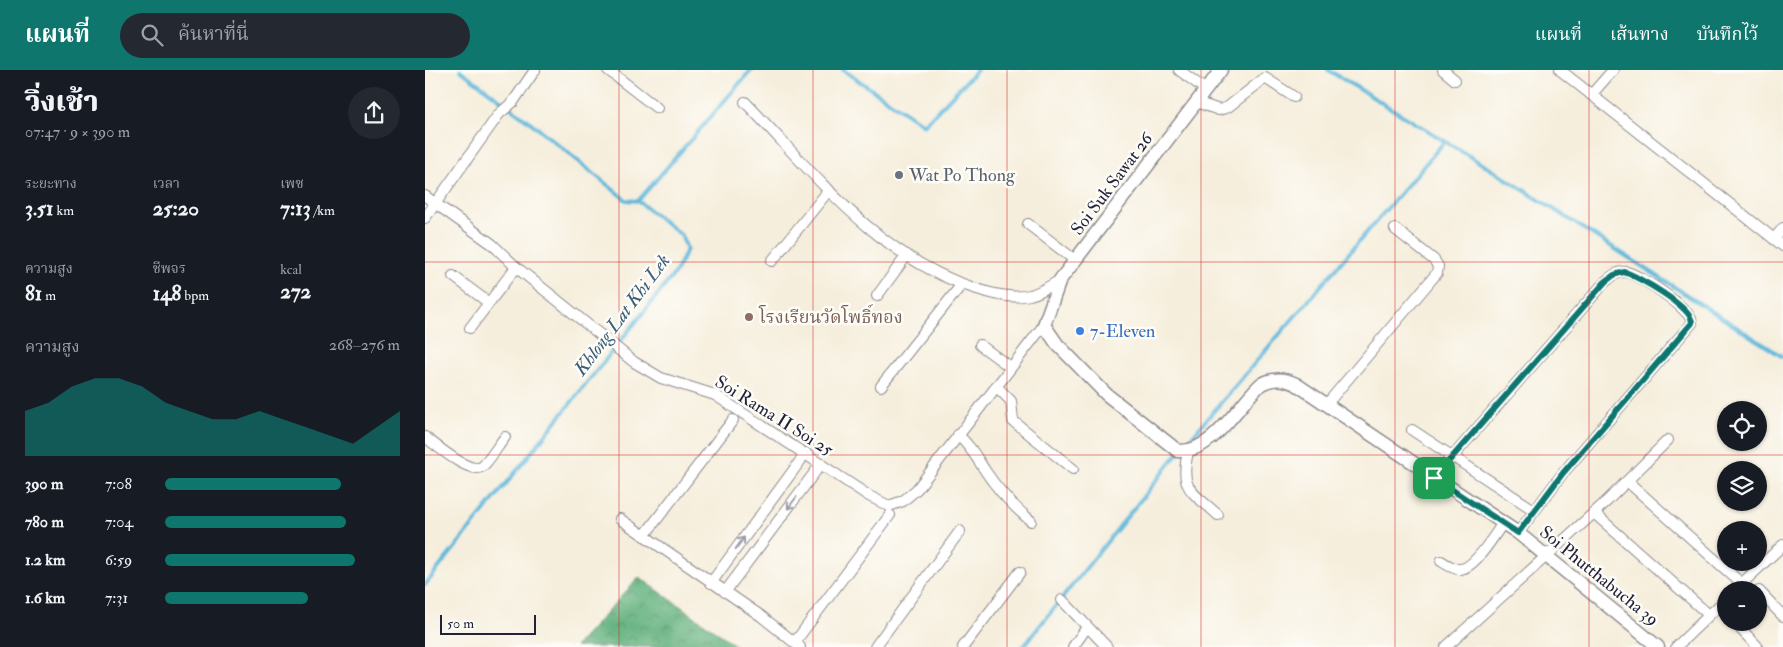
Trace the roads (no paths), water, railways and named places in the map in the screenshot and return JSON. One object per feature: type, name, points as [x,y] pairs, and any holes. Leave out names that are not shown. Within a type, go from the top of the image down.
[{"type":"street","points":[[425,218],[499,114],[513,102],[535,70]]},
{"type":"street","points":[[608,70],[657,108]]},
{"type":"street","points":[[1179,70],[1206,90]]},
{"type":"street","name":"Soi Suk Sawat 26","points":[[1044,325],[1060,280],[1221,70]]},
{"type":"street","points":[[1443,70],[1455,80]]},
{"type":"street","points":[[1560,70],[1783,246]]},
{"type":"street","points":[[1591,96],[1613,70]]},
{"type":"street","points":[[1196,102],[1219,110],[1228,107],[1265,78],[1294,97]]},
{"type":"street","points":[[745,102],[851,214],[907,255],[962,284],[1009,297],[1040,292],[1060,280]]},
{"type":"street","points":[[772,262],[829,190]]},
{"type":"street","name":"Soi Rama II Soi 25","points":[[425,196],[492,244],[516,267],[634,362],[661,378],[715,395],[881,504],[894,506],[917,489],[1044,325]]},
{"type":"street","points":[[1028,224],[1076,260]]},
{"type":"street","points":[[1774,239],[1783,228]]},
{"type":"street","points":[[1326,404],[1437,273],[1438,266],[1434,260],[1395,229]]},
{"type":"street","points":[[877,296],[907,255]]},
{"type":"street","points":[[470,328],[516,267]]},
{"type":"street","points":[[1434,478],[1605,282],[1614,275],[1624,272],[1651,284],[1689,313],[1692,323],[1563,473],[1518,533]]},
{"type":"street","points":[[453,276],[489,303]]},
{"type":"street","points":[[881,386],[962,284]]},
{"type":"street","points":[[1044,325],[1057,344],[1106,394],[1170,447],[1178,451],[1188,452],[1184,474],[1188,488],[1218,515]]},
{"type":"street","points":[[980,345],[1010,367]]},
{"type":"street","name":"Soi Phutthabucha 39","points":[[1188,452],[1207,443],[1261,384],[1271,379],[1285,379],[1296,384],[1518,533],[1658,647]]},
{"type":"street","points":[[996,386],[1011,401],[1013,421],[1073,469]]},
{"type":"street","points":[[644,536],[733,420]]},
{"type":"street","points":[[1412,430],[1534,510]]},
{"type":"street","points":[[959,435],[974,449],[995,483],[1018,510],[1031,520]]},
{"type":"street","points":[[425,437],[461,463],[475,469],[482,467],[505,437]]},
{"type":"street","points":[[1446,647],[1594,512],[1668,440]]},
{"type":"street","points":[[711,583],[806,453]]},
{"type":"street","points":[[725,592],[821,464]]},
{"type":"street","points":[[1627,481],[1738,581]]},
{"type":"street","points":[[1594,512],[1709,615]]},
{"type":"street","points":[[761,514],[776,524]]},
{"type":"street","points":[[620,520],[798,644],[890,515]]},
{"type":"street","points":[[1441,561],[1459,569],[1466,568],[1474,562],[1503,523]]},
{"type":"street","points":[[875,647],[960,531]]},
{"type":"street","points":[[1745,581],[1781,550]]},
{"type":"street","points":[[963,647],[1020,572]]},
{"type":"street","points":[[1062,600],[1107,647]]},
{"type":"street","points":[[1767,600],[1783,616]]},
{"type":"street","points":[[1676,647],[1717,607]]},
{"type":"street","points":[[1073,647],[1087,627]]},
{"type":"street","points":[[1743,631],[1757,646]]},
{"type":"waterway","points":[[460,70],[530,122],[626,200],[638,201]]},
{"type":"waterway","name":"Khlong Lat Khi Lek","points":[[425,585],[675,273],[687,249],[681,235],[638,201],[751,70]]},
{"type":"waterway","name":"Khlong Lat Khi Lek","points":[[843,70],[924,125],[977,70]]},
{"type":"waterway","points":[[1328,70],[1502,176],[1783,357]]},
{"type":"waterway","points":[[1183,447],[1445,141]]},
{"type":"waterway","points":[[1023,647],[1179,452]]},
{"type":"place","name":"Wat Po Thong","points":[[899,175]]},
{"type":"place","name":"โรงเรียนวัดโพธิ์ทอง","points":[[749,317]]},
{"type":"place","name":"7-Eleven","points":[[1080,331]]}]
